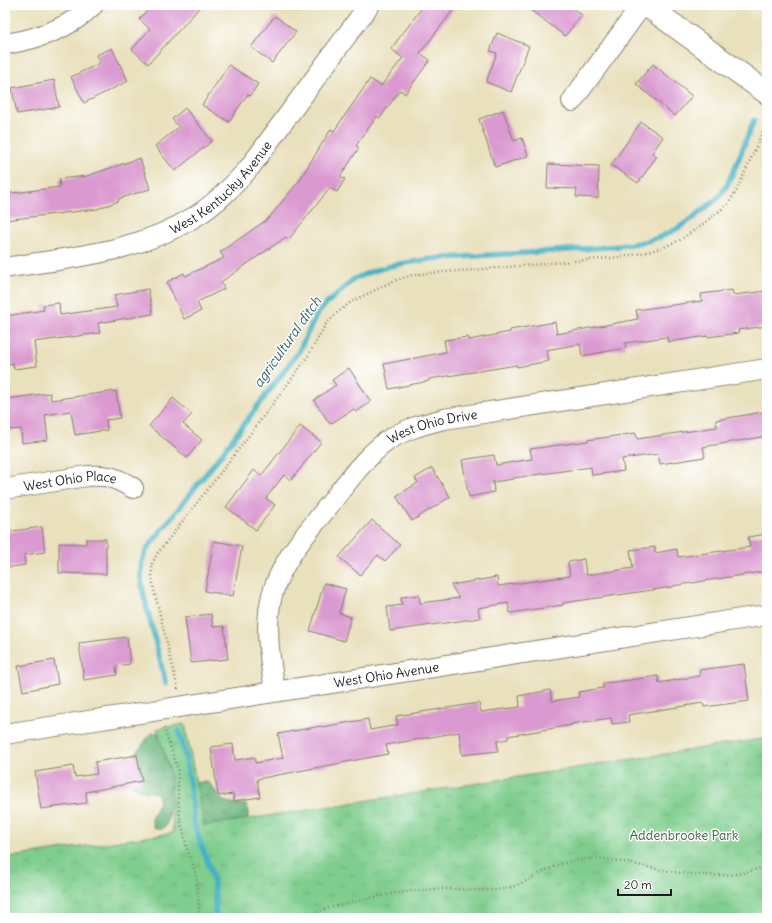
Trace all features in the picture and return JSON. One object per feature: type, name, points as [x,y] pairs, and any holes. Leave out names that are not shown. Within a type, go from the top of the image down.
[{"type":"street","points":[[5,44],[34,38],[53,32],[69,24],[93,5]]},
{"type":"street","name":"West Kentucky Avenue","points":[[5,268],[104,252],[124,247],[159,235],[196,216],[232,186],[250,167],[369,5]]},
{"type":"street","points":[[572,102],[642,5]]},
{"type":"street","points":[[646,5],[767,93]]},
{"type":"street","name":"West Ohio Drive","points":[[275,691],[269,654],[268,634],[272,596],[278,578],[287,560],[362,464],[388,440],[403,432],[444,419],[767,369]]},
{"type":"street","name":"West Ohio Place","points":[[5,489],[87,476],[110,477],[120,480],[133,488]]},
{"type":"street","name":"West Ohio Avenue","points":[[5,734],[767,615]]},
{"type":"path","points":[[182,706],[155,594],[152,578],[152,564],[157,554],[296,373],[308,356],[326,324],[337,313],[351,302],[367,293],[391,282],[412,275],[621,257],[646,252],[680,240],[727,205],[737,190],[767,122]]},
{"type":"path","points":[[160,710],[178,770],[180,817],[187,849],[197,882],[199,918]]},
{"type":"path","points":[[302,918],[326,908],[397,893],[434,889],[481,890],[506,888],[529,880],[554,867],[579,859],[614,860],[664,871],[703,875],[735,874],[767,866]]},
{"type":"green space","name":"Addenbrooke Park","points":[[185,724],[204,826],[767,738],[767,918],[5,918],[5,858],[173,833],[170,771],[157,729]]},
{"type":"green space","points":[[152,733],[162,735],[192,784],[206,782],[212,786],[219,797],[224,801],[246,805],[249,811],[247,825],[213,840],[174,804],[170,807],[167,824],[165,827],[162,829],[154,828],[152,817],[159,802],[158,793],[140,790],[133,785],[128,777],[132,758]]},
{"type":"building","points":[[153,5],[202,5],[148,64],[132,49],[150,29],[139,19]]},
{"type":"building","points":[[424,5],[457,5],[420,53],[430,60],[405,94],[400,90],[380,118],[377,116],[356,146],[359,148],[340,177],[345,179],[337,192],[330,188],[289,239],[286,237],[221,282],[224,289],[197,302],[201,311],[184,319],[167,282],[184,273],[185,276],[224,258],[220,252],[268,219],[299,181],[331,129],[334,131],[370,79],[381,86],[403,58],[391,49]]},
{"type":"building","points":[[524,5],[568,5],[582,15],[565,36]]},
{"type":"building","points":[[275,16],[296,32],[272,63],[251,47]]},
{"type":"building","points":[[497,33],[529,46],[511,92],[486,82],[497,53],[490,51]]},
{"type":"building","points":[[112,48],[128,81],[84,103],[71,77],[100,63],[96,55]]},
{"type":"building","points":[[653,64],[692,96],[675,116],[636,84]]},
{"type":"building","points":[[229,65],[258,84],[250,96],[247,95],[229,122],[202,105]]},
{"type":"building","points":[[54,80],[59,107],[17,114],[12,88]]},
{"type":"building","points":[[185,108],[212,141],[175,171],[155,146],[179,127],[172,119]]},
{"type":"building","points":[[503,110],[514,141],[522,138],[528,156],[495,167],[479,119]]},
{"type":"building","points":[[641,122],[663,137],[652,153],[657,156],[638,183],[611,165]]},
{"type":"building","points":[[140,158],[150,189],[118,199],[119,201],[97,209],[5,220],[5,194],[60,187],[59,179],[87,176]]},
{"type":"building","points":[[548,164],[599,166],[598,198],[576,197],[577,189],[547,188]]},
{"type":"building","points":[[148,289],[153,314],[98,323],[100,333],[34,342],[37,366],[14,369],[13,363],[5,364],[5,316],[44,310],[43,305],[59,303],[60,315],[117,307],[114,295]]},
{"type":"building","points":[[732,290],[733,295],[767,291],[767,326],[738,330],[739,333],[668,342],[667,337],[625,343],[626,348],[582,356],[580,344],[546,350],[549,361],[429,379],[429,381],[389,389],[384,364],[446,352],[444,340],[468,337],[469,340],[510,332],[510,330],[555,322],[557,334],[638,319],[636,310],[702,301],[701,294]]},
{"type":"building","points":[[349,368],[371,402],[356,412],[354,409],[330,424],[314,400],[336,385],[332,380]]},
{"type":"building","points":[[116,391],[120,418],[106,420],[107,430],[75,435],[71,411],[45,415],[48,440],[22,443],[21,429],[10,430],[6,399],[50,393],[51,400]]},
{"type":"building","points":[[173,398],[192,414],[183,424],[202,440],[187,458],[149,426]]},
{"type":"building","points":[[763,412],[767,436],[703,447],[705,457],[660,464],[658,454],[622,459],[624,471],[592,475],[591,467],[513,478],[493,482],[494,492],[469,497],[462,460],[494,455],[496,465],[532,459],[530,449],[636,433],[637,439],[717,427],[716,420]]},
{"type":"building","points":[[300,426],[321,442],[291,480],[284,475],[266,498],[275,505],[256,530],[226,507],[254,470],[261,476]]},
{"type":"building","points":[[432,468],[450,497],[412,521],[396,496],[418,483],[415,478]]},
{"type":"building","points":[[372,520],[400,545],[385,561],[378,555],[360,575],[339,557]]},
{"type":"building","points":[[42,527],[45,552],[24,555],[25,565],[5,568],[5,532]]},
{"type":"building","points":[[767,534],[767,571],[673,587],[563,603],[563,605],[510,613],[508,603],[478,608],[480,618],[390,631],[387,607],[402,605],[401,597],[419,595],[420,603],[459,598],[451,585],[497,577],[498,586],[570,576],[568,562],[584,559],[586,575],[633,568],[630,550],[655,547],[655,553],[677,549],[678,557],[750,547],[748,537]]},
{"type":"building","points":[[86,539],[106,539],[106,574],[59,573],[59,543],[86,544]]},
{"type":"building","points":[[214,541],[242,546],[233,596],[205,591]]},
{"type":"building","points":[[324,583],[346,589],[339,613],[351,617],[344,641],[310,631]]},
{"type":"building","points":[[211,614],[213,627],[224,626],[228,659],[191,663],[185,617]]},
{"type":"building","points":[[127,637],[130,664],[116,666],[117,675],[84,680],[79,643]]},
{"type":"building","points":[[54,660],[58,684],[23,691],[18,666]]},
{"type":"building","points":[[744,664],[749,701],[704,707],[703,703],[628,715],[629,722],[612,724],[611,718],[508,736],[508,739],[497,741],[498,751],[462,755],[459,732],[386,745],[388,754],[257,779],[260,797],[234,801],[233,794],[218,796],[211,747],[233,744],[235,760],[255,757],[255,763],[283,758],[278,734],[368,719],[370,730],[398,725],[396,716],[479,703],[481,712],[520,707],[519,696],[550,690],[552,701],[579,697],[578,692],[603,688],[603,683],[658,676],[659,683],[700,676],[699,670]]},
{"type":"building","points":[[137,755],[142,781],[86,792],[87,803],[41,809],[35,772],[73,766],[75,777],[97,774],[95,762]]},
{"type":"waterway","name":"agricultural ditch","points":[[166,684],[141,579],[142,561],[147,549],[223,452],[299,351],[316,316],[324,306],[354,279],[373,271],[394,265],[430,259],[619,246],[644,242],[660,237],[675,230],[693,218],[719,197],[727,185],[754,120]]},
{"type":"waterway","name":"agricultural ditch","points":[[179,731],[186,759],[194,825],[210,868],[214,884],[216,918]]}]
